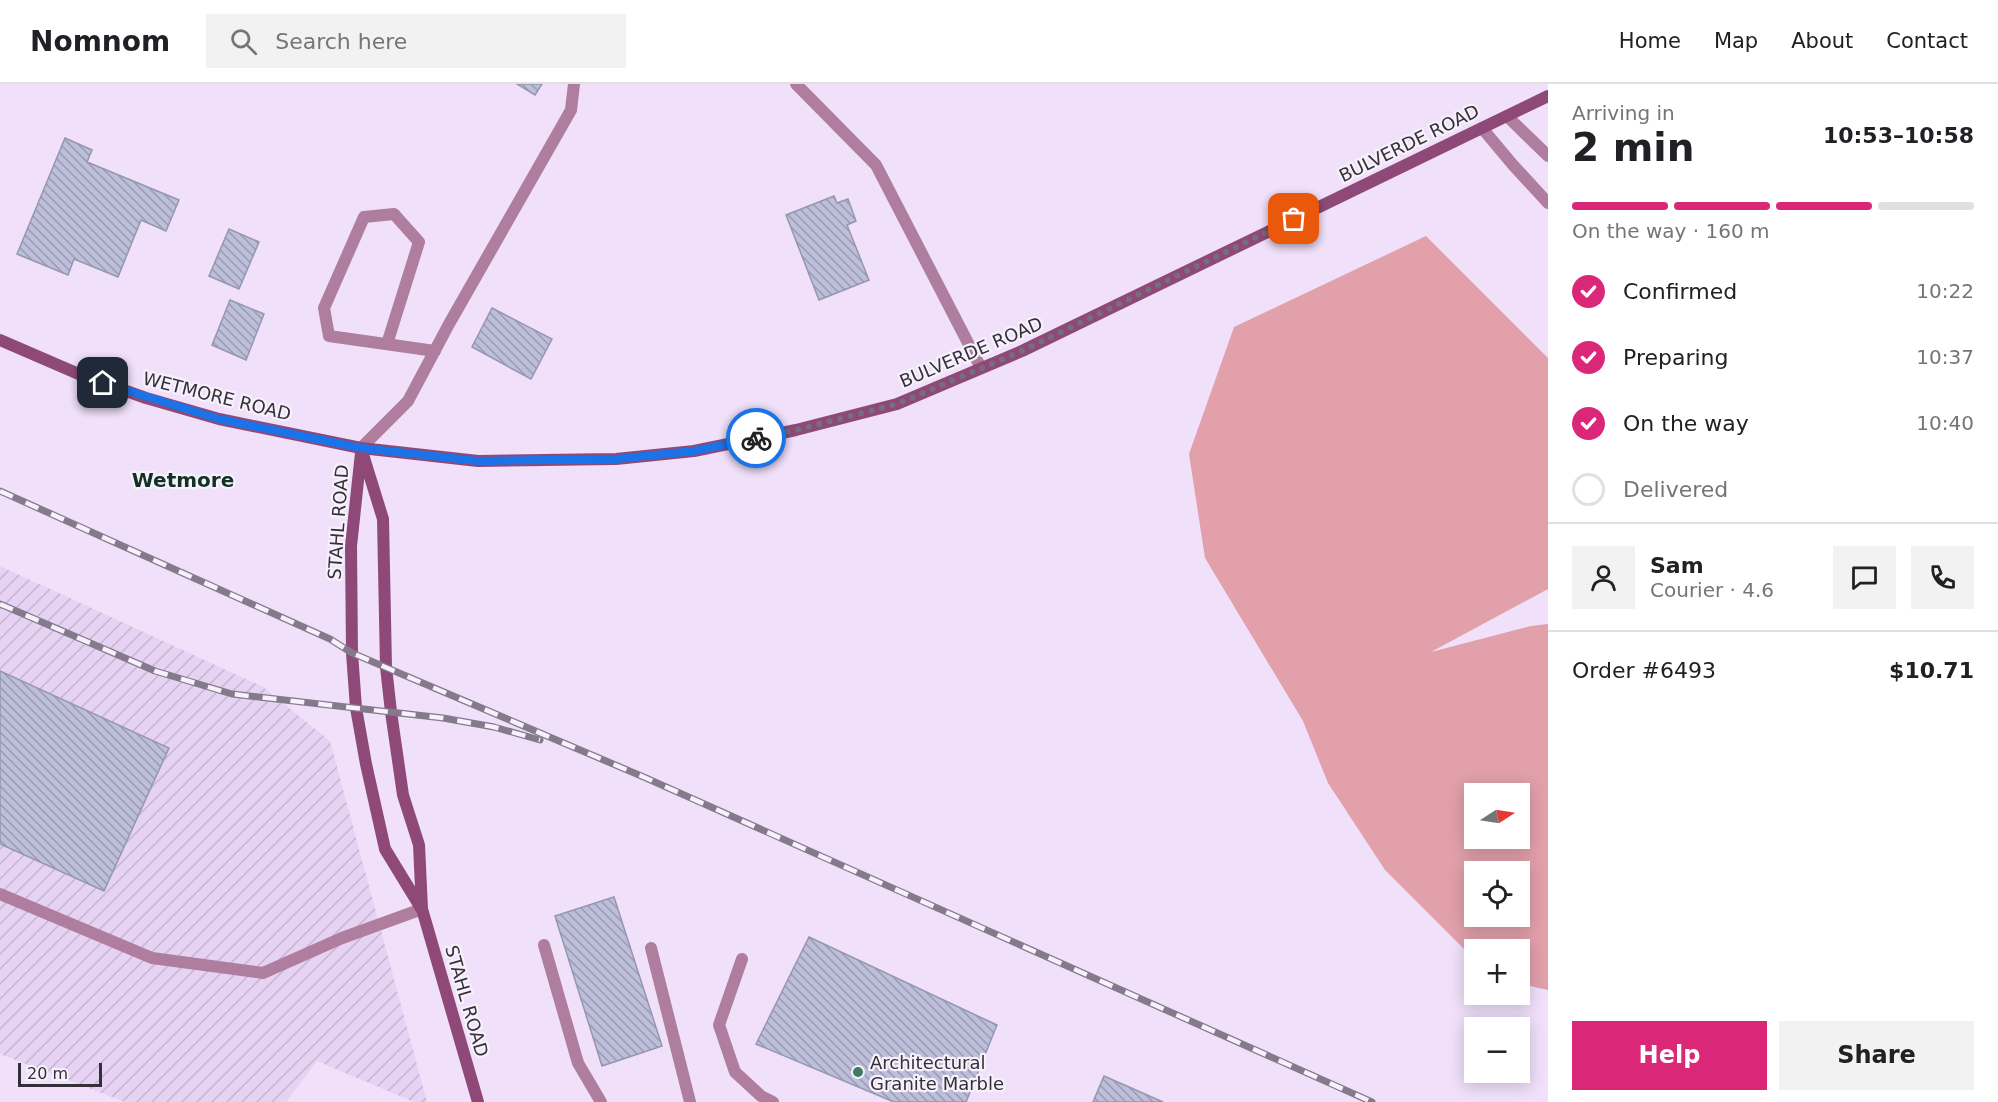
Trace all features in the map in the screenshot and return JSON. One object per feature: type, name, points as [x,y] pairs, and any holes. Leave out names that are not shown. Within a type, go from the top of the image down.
[{"type":"main road","name":"BULVERDE ROAD","points":[[361,448],[478,461],[604,460],[694,451],[796,430],[897,404],[1022,351],[1548,96]]},
{"type":"main road","name":"WETMORE ROAD","points":[[0,340],[81,375],[146,398],[219,419],[361,448]]},
{"type":"main road","name":"STAHL ROAD","points":[[361,448],[351,546],[352,652],[356,708],[368,774],[386,849],[422,909]]},
{"type":"main road","name":"STAHL ROAD","points":[[361,448],[383,519],[386,667],[403,795],[418,845],[422,909],[478,1102]]},
{"type":"lane","points":[[361,448],[408,401],[571,110],[574,84]]},
{"type":"lane","points":[[796,84],[876,165],[981,368]]},
{"type":"lane","points":[[1508,116],[1548,156]]},
{"type":"lane","points":[[1482,128],[1548,203]]},
{"type":"lane","points":[[387,344],[419,242],[394,214],[364,217],[324,308],[329,336],[435,351]]},
{"type":"lane","points":[[0,894],[152,958],[263,973],[342,938],[422,909]]},
{"type":"lane","points":[[543,945],[578,1063],[601,1102]]},
{"type":"lane","points":[[651,948],[690,1102]]},
{"type":"lane","points":[[742,959],[719,1025],[735,1072],[761,1096],[773,1102]]},
{"type":"shaded area","points":[[1426,236],[1548,358],[1548,589],[1431,652],[1531,626],[1548,624],[1548,990],[1530,986],[1530,939],[1464,939],[1464,949],[1385,870],[1328,783],[1303,721],[1205,558],[1189,454],[1234,327]]},
{"type":"shaded area","points":[[0,566],[263,687],[330,741],[427,1102],[414,1102],[317,1061],[286,1102],[125,1102],[0,1054]]},
{"type":"building","points":[[517,84],[542,84],[535,95]]},
{"type":"building","points":[[65,138],[92,150],[87,162],[179,200],[166,231],[141,220],[118,277],[74,259],[68,275],[17,254]]},
{"type":"building","points":[[834,196],[837,203],[848,199],[856,221],[847,225],[869,280],[819,300],[786,215]]},
{"type":"building","points":[[229,229],[259,242],[239,289],[209,276]]},
{"type":"building","points":[[230,300],[264,314],[246,360],[212,345]]},
{"type":"building","points":[[492,308],[552,339],[531,379],[472,347]]},
{"type":"building","points":[[0,671],[169,748],[104,891],[0,844]]},
{"type":"building","points":[[614,897],[662,1046],[602,1066],[555,916]]},
{"type":"building","points":[[809,937],[997,1025],[966,1102],[894,1102],[756,1044]]},
{"type":"building","points":[[1104,1076],[1163,1102],[1093,1102]]},
{"type":"railway","points":[[0,491],[330,639],[352,653],[646,778],[1372,1102]]},
{"type":"railway","points":[[0,604],[155,671],[232,694],[443,718],[494,727],[540,740]]},
{"type":"way so far","points":[[756,438],[897,404],[1022,351],[1294,219]]},
{"type":"place","name":"Architectural Granite Marble","points":[[858,1072]]},
{"type":"district","name":"Wetmore","points":[[183,480]]},
{"type":"route","points":[[103,383],[219,419],[361,448],[478,461],[616,459],[694,451],[756,438]]}]
